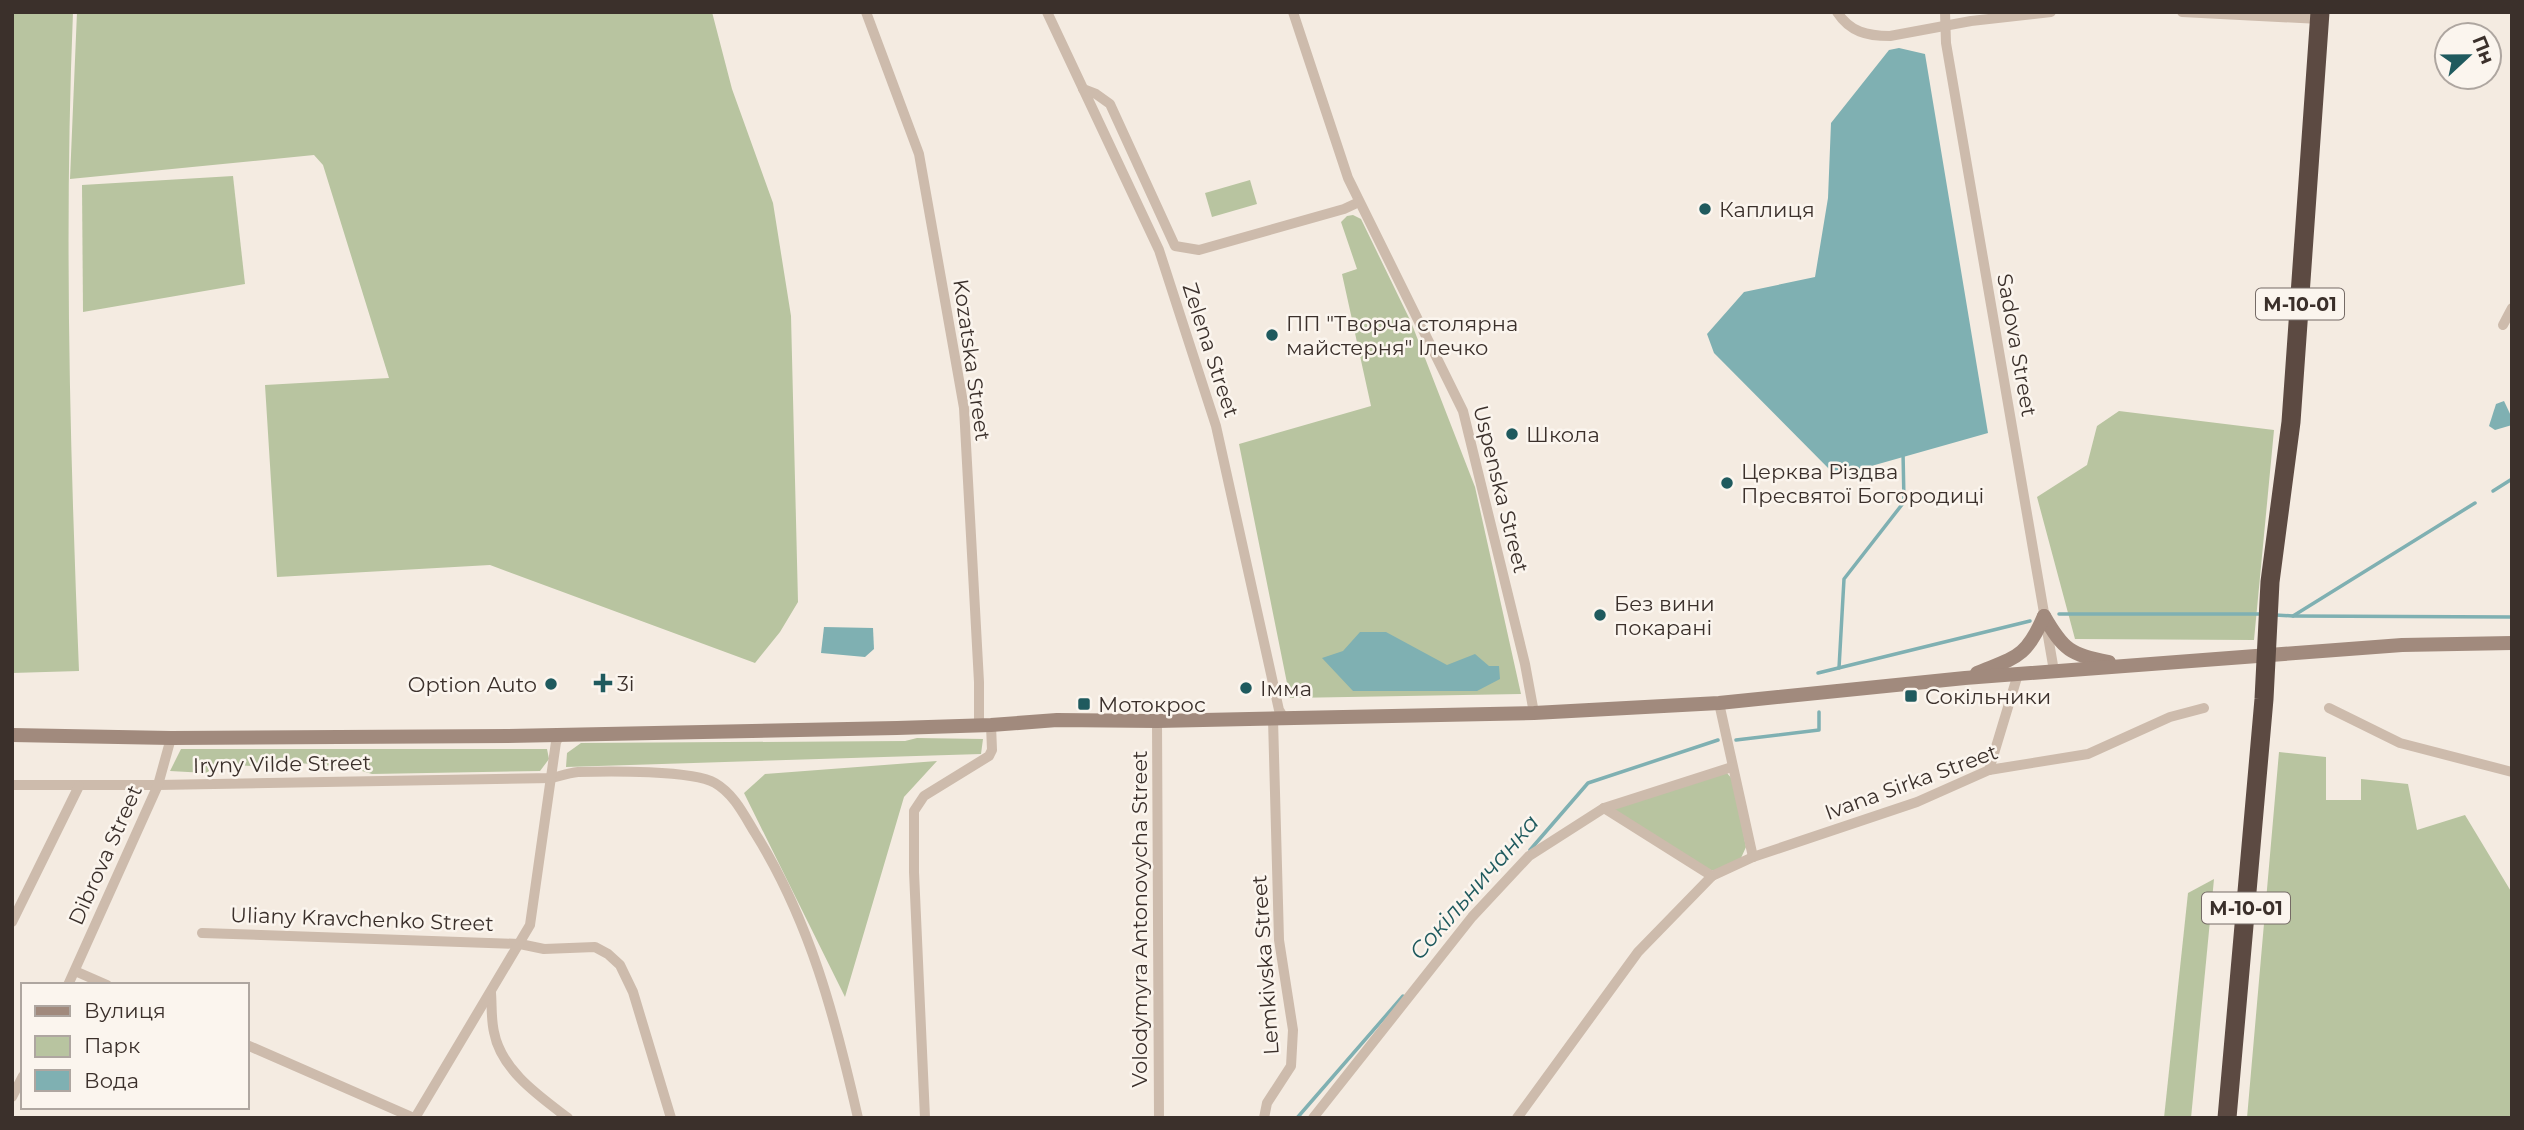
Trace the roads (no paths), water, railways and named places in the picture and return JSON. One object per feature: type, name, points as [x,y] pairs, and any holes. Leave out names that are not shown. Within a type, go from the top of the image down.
[{"type":"highway","name":"М-10-01","points":[[2227,1118],[2264,699],[2270,582],[2291,422],[2320,16]]},
{"type":"main road","points":[[2044,616],[2059,643],[2074,652],[2087,658],[2132,666]]},
{"type":"main road","points":[[1965,678],[2023,653],[2036,635],[2044,616]]},
{"type":"main road","points":[[12,735],[171,738],[729,733],[985,725],[1057,720],[1157,721],[1534,713],[1719,703],[1965,678],[2402,645],[2512,643]]},
{"type":"street","name":"Kozatska Street","points":[[866,12],[919,154],[964,408],[979,692],[992,750],[989,756],[924,796],[914,811],[914,872],[925,1118]]},
{"type":"street","name":"Zelena Street","points":[[1047,12],[1159,250],[1216,426],[1279,710],[1278,719]]},
{"type":"street","name":"Uspenska Street","points":[[1293,12],[1348,178],[1463,411],[1525,664],[1534,713]]},
{"type":"street","points":[[1837,12],[1846,26],[1860,33],[1876,36],[2051,12]]},
{"type":"street","name":"Sadova Street","points":[[1945,12],[1946,43],[2054,671]]},
{"type":"street","points":[[2182,12],[2320,16]]},
{"type":"street","points":[[1083,89],[1110,104],[1175,246]]},
{"type":"street","points":[[1159,250],[1175,246],[1199,250],[1359,202]]},
{"type":"street","points":[[2503,325],[2512,308]]},
{"type":"street","points":[[1989,770],[2018,674]]},
{"type":"street","points":[[1719,703],[1753,857]]},
{"type":"street","name":"Ivana Sirka Street","points":[[1517,1118],[1638,952],[1712,876],[1753,857],[1917,802],[1989,770],[2088,754],[2170,716],[2204,708]]},
{"type":"street","points":[[2329,708],[2406,745],[2512,772]]},
{"type":"street","name":"Lemkivska Street","points":[[1264,1118],[1267,1103],[1291,1066],[1293,1030],[1279,940],[1278,719]]},
{"type":"street","name":"Volodymyra Antonovycha Street","points":[[1157,721],[1159,1118]]},
{"type":"street","points":[[248,1045],[414,1118],[530,925],[556,741],[560,734]]},
{"type":"street","name":"Dibrova Street","points":[[69,983],[158,785],[171,738]]},
{"type":"street","points":[[1313,1118],[1472,917],[1530,856],[1604,808],[1732,767]]},
{"type":"street","name":"Iryny Vilde Street","points":[[12,785],[552,778],[576,772],[693,775],[716,783],[735,799],[778,869],[811,946],[838,1028],[858,1118]]},
{"type":"street","points":[[12,922],[79,786]]},
{"type":"street","points":[[1604,808],[1712,876]]},
{"type":"street","name":"Uliany Kravchenko Street","points":[[202,933],[520,944],[544,949],[595,947],[620,964],[633,992],[669,1116]]},
{"type":"street","points":[[75,971],[102,983]]},
{"type":"street","points":[[491,992],[494,1034],[502,1053],[517,1076],[568,1118]]},
{"type":"street","points":[[12,1097],[21,1080]]},
{"type":"water","points":[[1899,48],[1925,54],[1988,433],[1836,476],[1714,353],[1707,334],[1744,292],[1815,277],[1828,198],[1831,123],[1889,50]]},
{"type":"water","points":[[2504,401],[2512,418],[2512,425],[2495,430],[2489,426],[2496,404]]},
{"type":"water","points":[[824,627],[873,628],[874,649],[865,657],[821,653]]},
{"type":"water","points":[[1360,632],[1386,632],[1447,665],[1475,654],[1489,666],[1499,666],[1500,679],[1477,691],[1353,691],[1322,658],[1343,651]]},
{"type":"waterway","points":[[1839,668],[1844,579],[1904,502],[1903,452]]},
{"type":"waterway","points":[[2493,491],[2512,479]]},
{"type":"waterway","points":[[2275,615],[2293,616],[2475,503]]},
{"type":"waterway","points":[[2059,614],[2260,614]]},
{"type":"waterway","points":[[2293,616],[2512,617]]},
{"type":"waterway","points":[[1818,673],[2030,621]]},
{"type":"waterway","points":[[1736,740],[1819,730],[1819,712]]},
{"type":"waterway","name":"Сокільничанка","points":[[1530,850],[1588,783],[1718,740]]},
{"type":"waterway","name":"Сокільничанка","points":[[1297,1118],[1403,996]]},
{"type":"place","name":"Каплиця","points":[[1705,209]]},
{"type":"place","name":"ПП \"Творча столярна майстерня\" Ілечко","points":[[1272,335]]},
{"type":"place","name":"Школа","points":[[1512,434]]},
{"type":"place","name":"Церква Різдва Пресвятої Богородиці","points":[[1727,483]]},
{"type":"place","name":"Без вини покарані","points":[[1600,615]]},
{"type":"place","name":"3і","points":[[603,683]]},
{"type":"place","name":"Option Auto","points":[[551,684]]},
{"type":"place","name":"Імма","points":[[1246,688]]},
{"type":"place","name":"Сокільники","points":[[1911,696]]},
{"type":"place","name":"Мотокрос","points":[[1084,704]]}]
